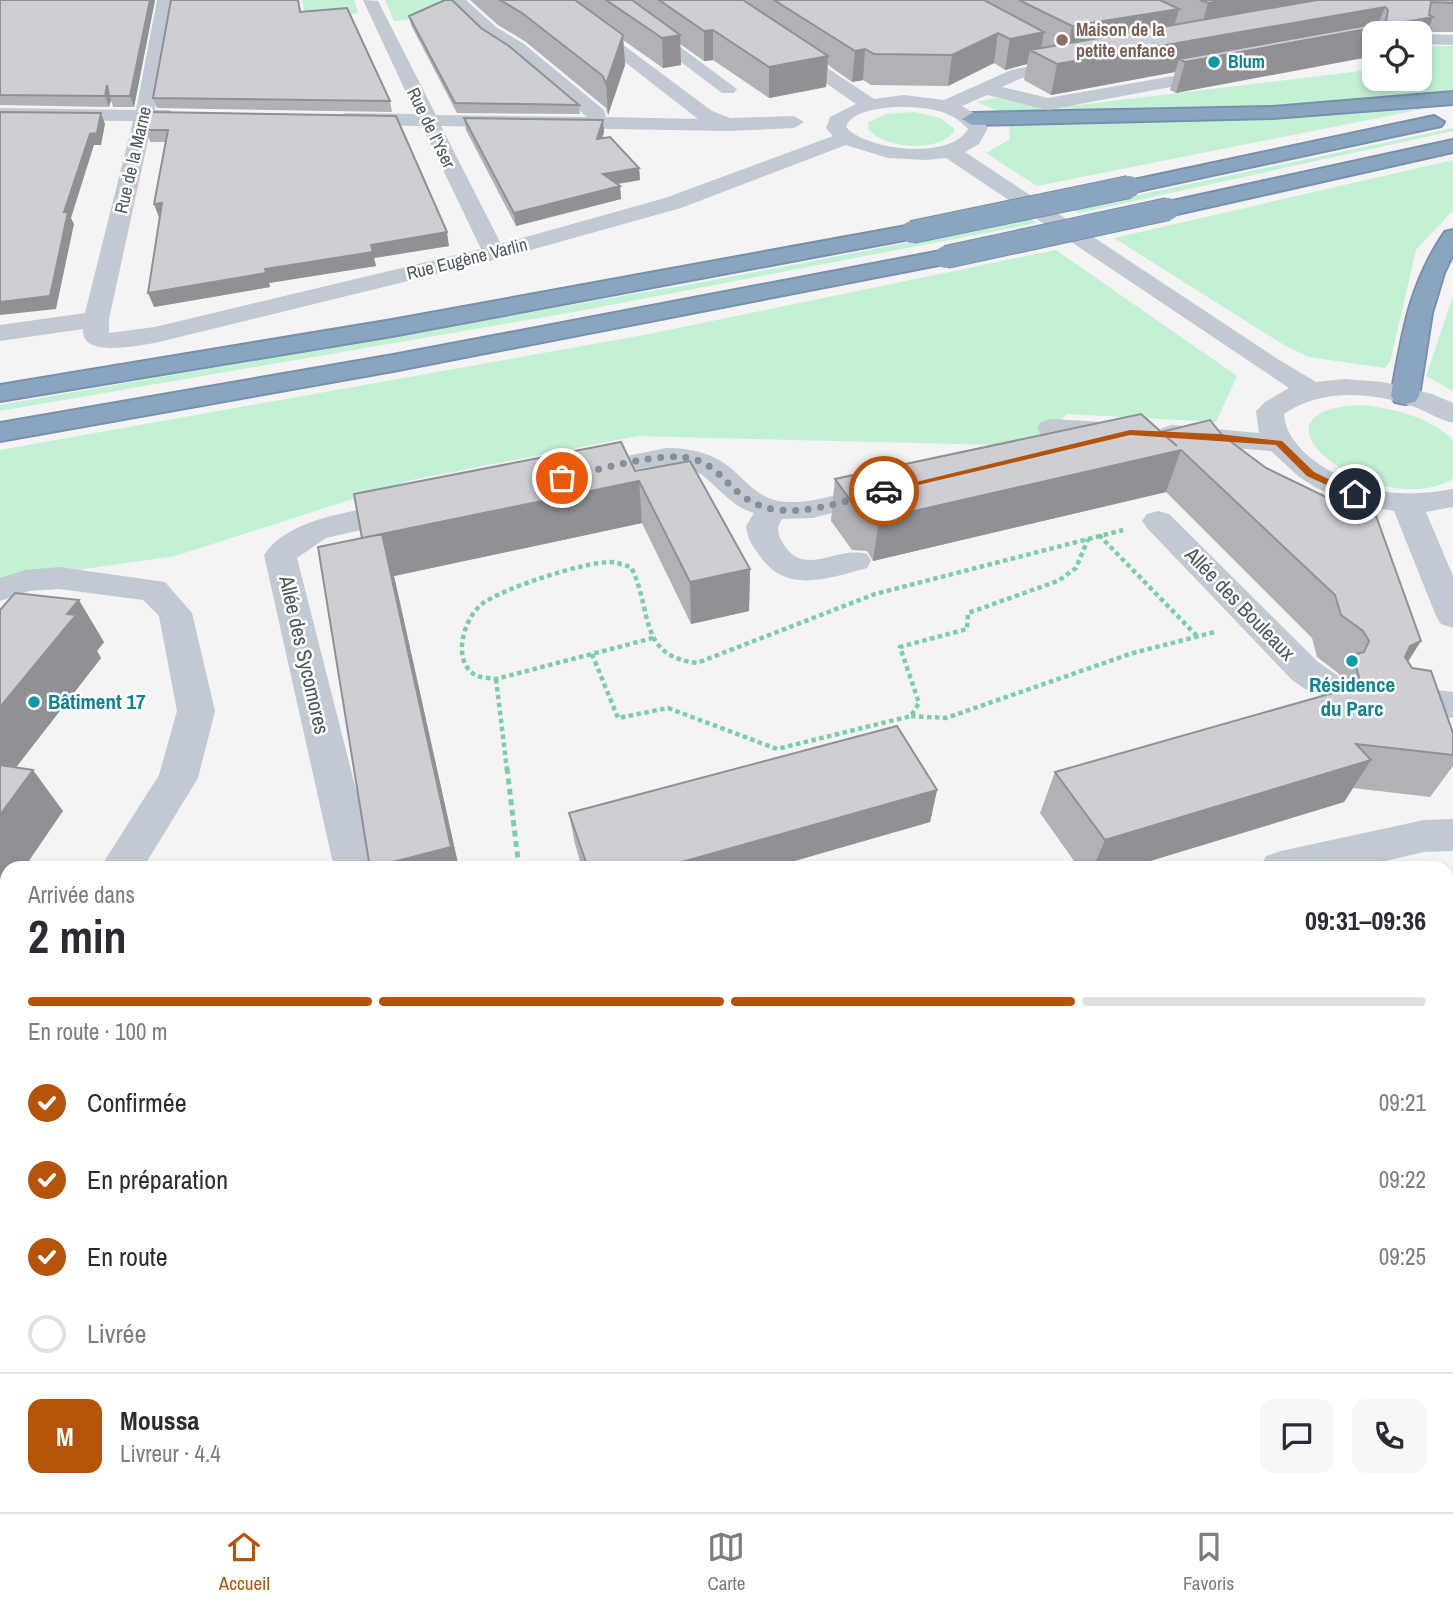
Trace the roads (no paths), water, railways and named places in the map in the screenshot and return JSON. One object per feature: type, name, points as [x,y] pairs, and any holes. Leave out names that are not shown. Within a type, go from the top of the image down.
[{"type":"highway","points":[[972,119],[1227,114],[1369,107],[1453,98]]},
{"type":"highway","points":[[0,393],[392,328],[912,232],[1453,118]]},
{"type":"highway","points":[[0,432],[393,363],[946,257],[1453,146]]},
{"type":"highway","points":[[1405,396],[1423,296],[1443,250],[1453,237]]},
{"type":"street","name":"Rue de la Marne","points":[[96,319],[144,116],[165,0]]},
{"type":"street","points":[[457,0],[490,31],[518,48],[597,114],[596,123]]},
{"type":"street","points":[[553,0],[705,115],[729,125]]},
{"type":"street","points":[[607,0],[728,89]]},
{"type":"street","name":"Rue de l'Yser","points":[[370,1],[426,120],[494,253]]},
{"type":"street","points":[[684,97],[842,132],[861,146],[905,154],[950,151],[967,145],[976,137],[978,128],[972,119],[945,107],[911,101],[869,104],[719,2]]},
{"type":"street","points":[[719,2],[748,2]]},
{"type":"street","points":[[1432,39],[1453,40]]},
{"type":"street","points":[[1038,51],[1063,65]]},
{"type":"street","points":[[945,107],[1017,75],[1100,58]]},
{"type":"street","points":[[986,89],[1048,104],[1238,69]]},
{"type":"street","points":[[586,105],[618,104]]},
{"type":"street","name":"Rue Eugène Varlin","points":[[96,319],[95,334],[104,341],[155,335],[494,253],[673,203],[842,132],[839,118],[847,111],[869,104]]},
{"type":"street","points":[[668,124],[722,113],[794,122]]},
{"type":"street","points":[[0,114],[187,117]]},
{"type":"street","points":[[320,119],[729,125],[794,122]]},
{"type":"street","points":[[950,151],[1267,365],[1311,390]]},
{"type":"street","points":[[0,333],[96,319]]},
{"type":"street","points":[[1453,415],[1405,396],[1353,387],[1311,390],[1283,402],[1270,411],[1269,426],[1279,443],[1310,474],[1355,494],[1406,502],[1453,498]]},
{"type":"street","points":[[1044,441],[1130,432],[1218,436],[1279,443]]},
{"type":"street","points":[[548,481],[671,455],[694,459],[719,472],[744,497],[774,509],[801,510],[919,482]]},
{"type":"street","points":[[1406,502],[1453,616]]},
{"type":"street","name":"Allée des Sycomores","points":[[353,861],[280,555],[316,530],[439,504]]},
{"type":"street","points":[[774,509],[762,523],[761,532],[778,562],[788,570],[811,571],[855,561]]},
{"type":"street","name":"Allée des Bouleaux","points":[[1158,521],[1305,671],[1324,684]]},
{"type":"street","points":[[0,590],[25,581],[59,578],[153,590],[175,613],[196,711],[178,778],[125,861]]},
{"type":"street","points":[[1398,698],[1453,705]]},
{"type":"street","points":[[1312,861],[1424,836],[1453,835]]},
{"type":"place","name":"Maison de la petite enfance","points":[[1062,40]]},
{"type":"place","name":"Blum","points":[[1214,62]]},
{"type":"place","name":"Résidence du Parc","points":[[1352,661]]},
{"type":"place","name":"Bâtiment 17","points":[[34,702]]}]
